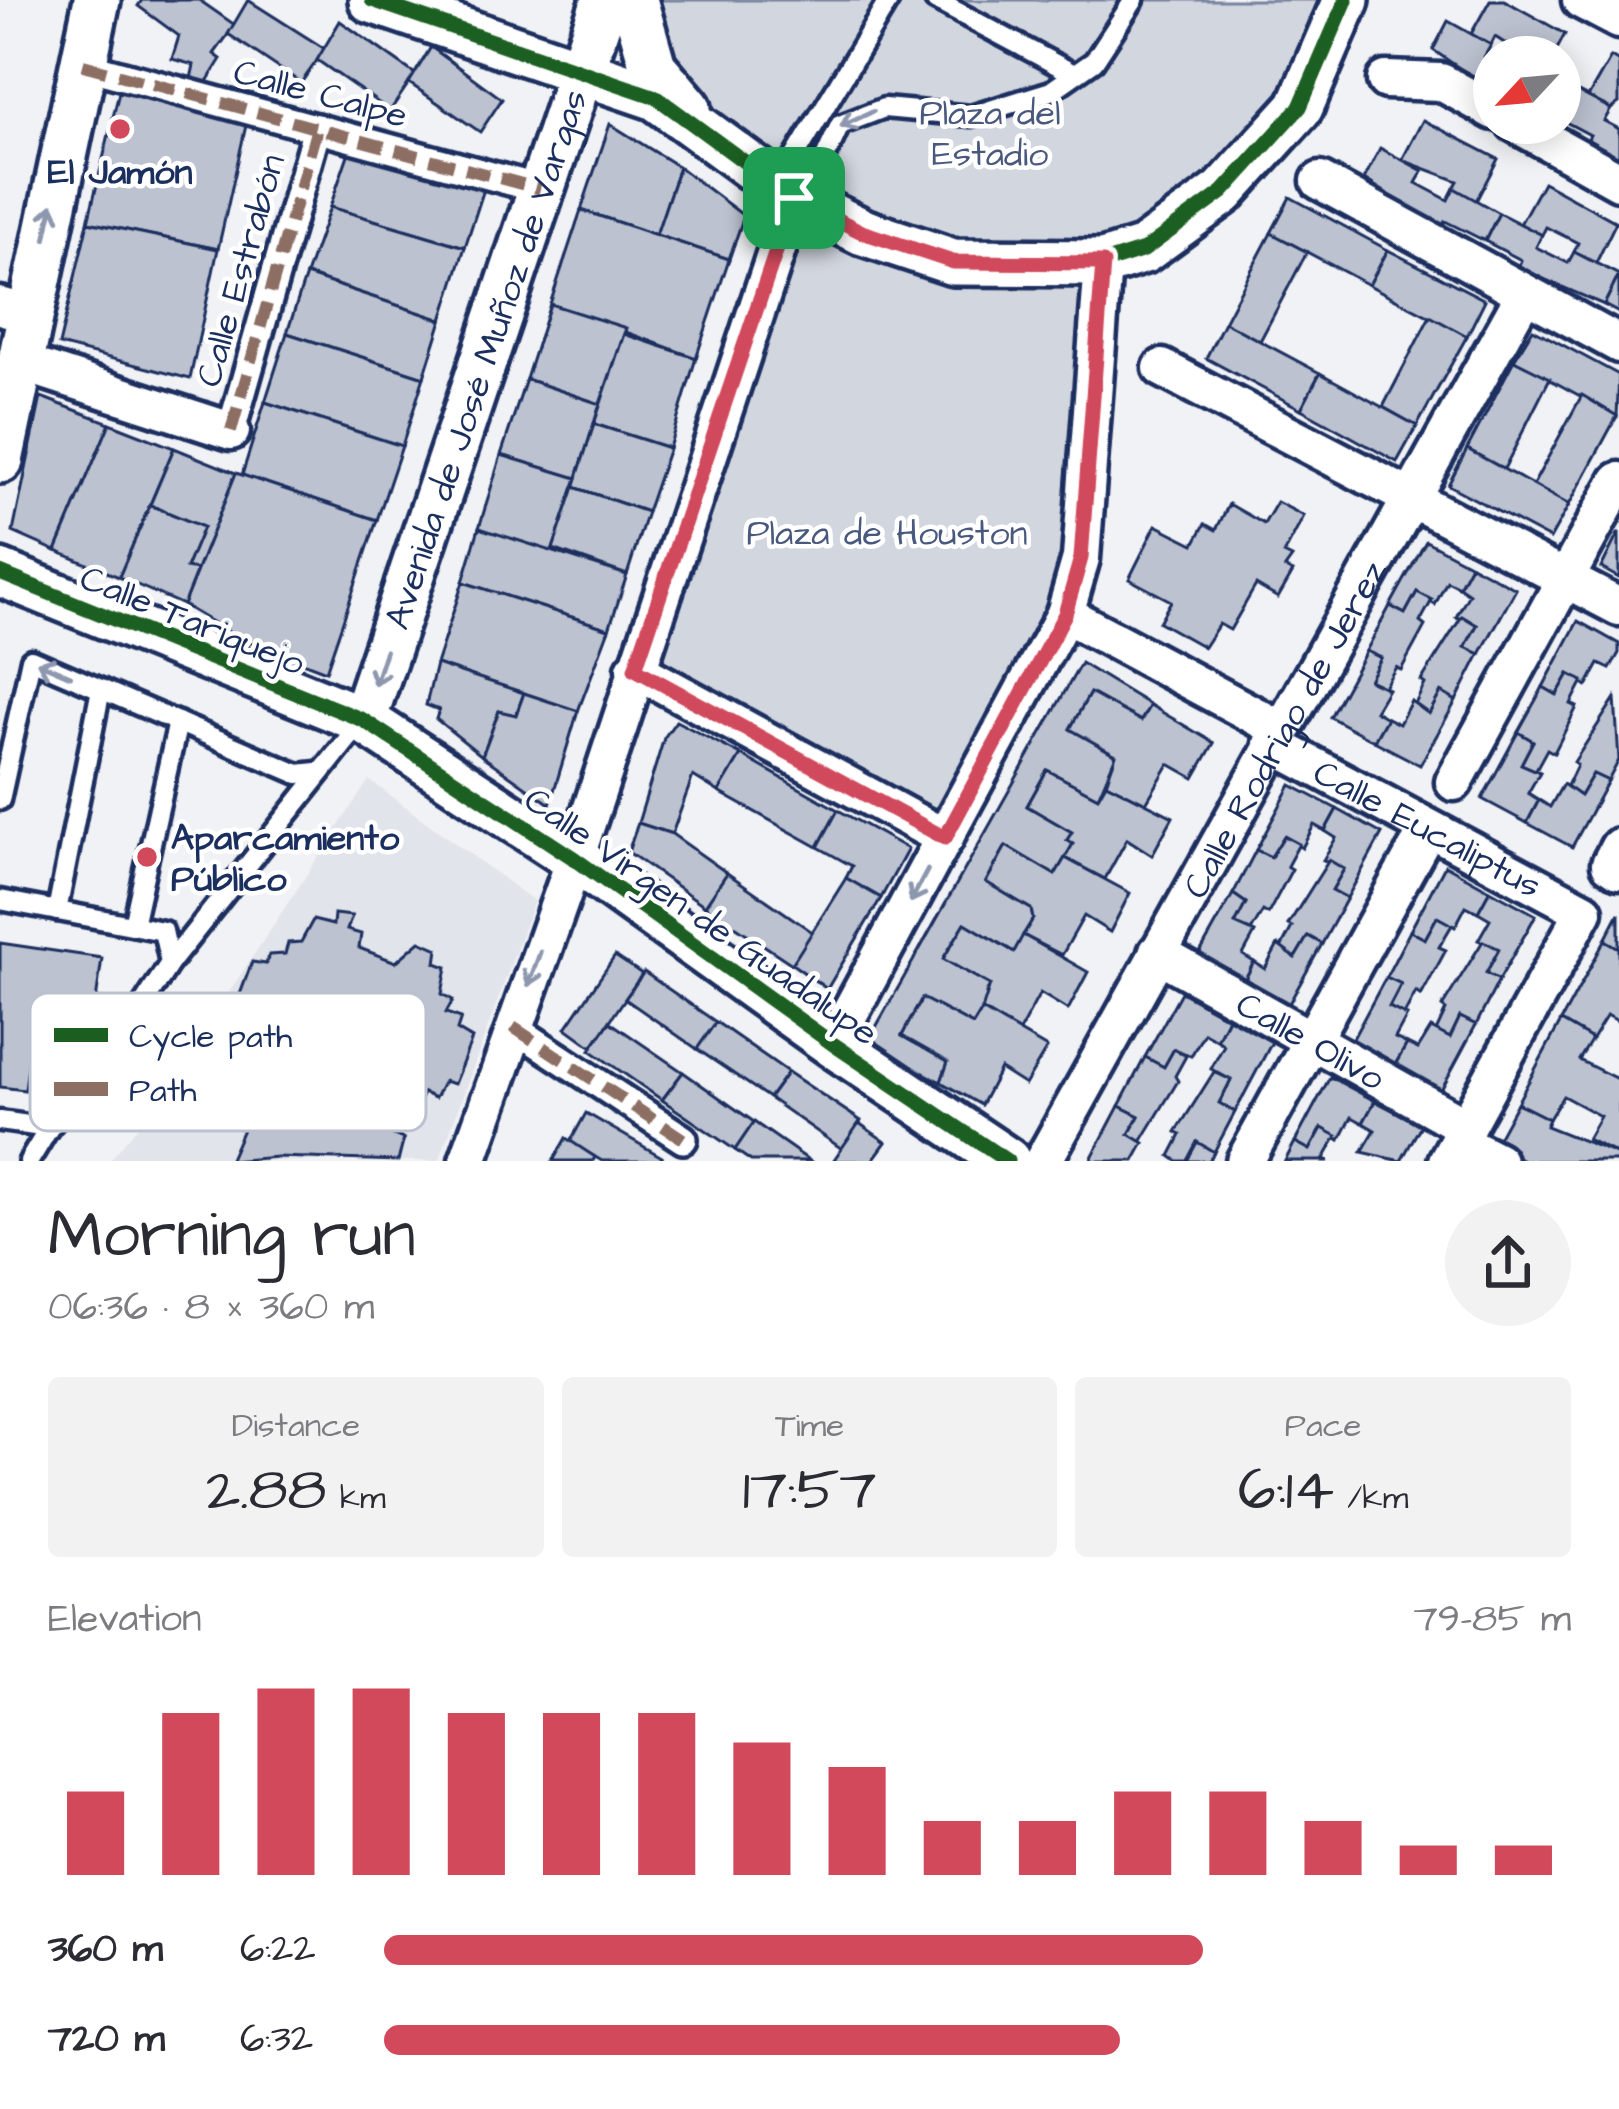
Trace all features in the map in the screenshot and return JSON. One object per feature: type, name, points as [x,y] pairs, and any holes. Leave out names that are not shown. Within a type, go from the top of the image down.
[{"type":"street","points":[[0,460],[19,362],[15,310],[97,0]]},
{"type":"street","points":[[372,0],[656,97],[795,195],[953,262],[1103,263],[1144,250],[1223,192],[1300,107],[1346,0]]},
{"type":"street","name":"Avenida de José Muñoz de Vargas","points":[[363,720],[605,0]]},
{"type":"street","points":[[634,0],[653,67],[706,128]]},
{"type":"street","points":[[1581,0],[1619,20]]},
{"type":"street","name":"Calle Calpe","points":[[83,65],[540,188]]},
{"type":"street","points":[[1386,80],[1441,82],[1473,100]]},
{"type":"street","name":"Calle Estrabón","points":[[231,431],[317,128]]},
{"type":"street","points":[[1553,144],[1619,181]]},
{"type":"street","points":[[1320,181],[1619,344]]},
{"type":"street","points":[[468,1161],[575,859],[795,195]]},
{"type":"street","points":[[833,1044],[1065,614],[1081,558],[1103,263]]},
{"type":"street","name":"Calle Rodrigo de Jerez","points":[[1043,1161],[1525,293]]},
{"type":"street","points":[[19,362],[231,431]]},
{"type":"street","points":[[1162,368],[1619,608]]},
{"type":"street","points":[[1454,782],[1619,481]]},
{"type":"street","name":"Calle Tariquejo","points":[[0,573],[363,720]]},
{"type":"street","name":"Calle Eucaliptus","points":[[1065,614],[1428,829],[1584,911],[1457,1143]]},
{"type":"street","points":[[635,669],[945,838]]},
{"type":"street","name":"Calle Virgen de Guadalupe","points":[[363,720],[575,859],[833,1044],[1007,1161]]},
{"type":"street","points":[[1245,1161],[1428,829]]},
{"type":"street","name":"Calle Olivo","points":[[1157,953],[1311,1039],[1457,1143],[1497,1161]]},
{"type":"street","points":[[513,1027],[683,1139]]},
{"type":"lane","points":[[889,0],[788,168],[795,195],[818,173],[840,125],[884,108],[970,116],[1051,91],[1094,61],[1128,2]]},
{"type":"lane","points":[[935,0],[1074,74]]},
{"type":"lane","points":[[0,800],[31,658],[298,774],[317,772]]},
{"type":"lane","points":[[57,911],[101,689]]},
{"type":"lane","points":[[151,993],[317,772],[363,720]]},
{"type":"lane","points":[[133,926],[178,722]]},
{"type":"lane","points":[[0,900],[163,931],[170,963]]},
{"type":"lane","points":[[0,1121],[30,1125]]},
{"type":"lane","points":[[28,1161],[47,1131]]},
{"type":"shaded area","points":[[369,780],[534,901],[439,1161],[109,1161],[134,1131],[426,1131],[426,993],[229,993]]},
{"type":"green space","points":[[634,0],[1346,0],[1300,107],[1103,263],[1081,558],[945,838],[635,669],[794,198],[747,163]]},
{"type":"building","points":[[142,0],[199,0],[235,25],[214,54],[221,59],[203,88],[190,83],[194,65],[172,59],[179,36],[138,6]]},
{"type":"building","points":[[248,0],[325,49],[301,83],[228,34]]},
{"type":"building","points":[[1490,0],[1504,0],[1565,34],[1475,36],[1471,34]]},
{"type":"building","points":[[340,21],[415,74],[390,111],[317,60]]},
{"type":"building","points":[[1448,21],[1475,36],[1473,78],[1433,50]]},
{"type":"building","points":[[431,47],[502,99],[480,132],[409,83]]},
{"type":"building","points":[[1611,57],[1619,62],[1619,103],[1611,109],[1588,97]]},
{"type":"building","points":[[119,92],[247,121],[218,249],[88,222]]},
{"type":"building","points":[[1581,93],[1611,109],[1604,121],[1619,129],[1619,161],[1586,143],[1590,135],[1581,130]]},
{"type":"building","points":[[1423,120],[1498,159],[1476,201],[1454,188],[1458,181],[1402,160]]},
{"type":"building","points":[[610,124],[679,167],[656,235],[581,210]]},
{"type":"building","points":[[351,146],[484,189],[465,247],[330,207]]},
{"type":"building","points":[[1380,148],[1423,171],[1416,183],[1448,200],[1454,188],[1499,213],[1485,241],[1445,221],[1442,228],[1364,179]]},
{"type":"building","points":[[679,167],[744,216],[729,259],[656,235]]},
{"type":"building","points":[[1543,182],[1616,222],[1596,263],[1574,252],[1578,243],[1546,227],[1542,235],[1520,224]]},
{"type":"building","points":[[1290,197],[1388,250],[1369,285],[1271,233]]},
{"type":"building","points":[[330,207],[465,247],[442,320],[306,275]]},
{"type":"building","points":[[581,210],[729,259],[696,358],[550,304]]},
{"type":"building","points":[[1499,213],[1542,235],[1536,247],[1568,263],[1574,252],[1619,275],[1604,305],[1518,268],[1521,260],[1485,241]]},
{"type":"building","points":[[88,222],[218,249],[190,379],[59,345]]},
{"type":"building","points":[[1271,233],[1307,252],[1260,341],[1224,322]]},
{"type":"building","points":[[1388,250],[1485,300],[1467,336],[1369,285]]},
{"type":"building","points":[[306,275],[442,320],[424,377],[287,333]]},
{"type":"building","points":[[1619,275],[1619,313],[1604,305]]},
{"type":"building","points":[[550,304],[626,328],[600,404],[526,379]]},
{"type":"building","points":[[1430,316],[1467,336],[1417,426],[1383,407]]},
{"type":"building","points":[[1224,322],[1320,373],[1301,409],[1206,358]]},
{"type":"building","points":[[1533,329],[1619,375],[1617,416],[1514,360]]},
{"type":"building","points":[[287,333],[424,377],[402,446],[265,402]]},
{"type":"building","points":[[624,334],[696,358],[669,448],[594,424]]},
{"type":"building","points":[[1514,360],[1550,378],[1504,469],[1467,449]]},
{"type":"building","points":[[1320,373],[1417,426],[1397,462],[1301,409]]},
{"type":"building","points":[[526,379],[600,404],[577,478],[501,455]]},
{"type":"building","points":[[1582,395],[1617,416],[1569,505],[1533,485]]},
{"type":"building","points":[[41,397],[110,423],[56,551],[13,532]]},
{"type":"building","points":[[265,402],[402,446],[377,520],[242,475]]},
{"type":"building","points":[[110,423],[174,448],[119,577],[56,551]]},
{"type":"building","points":[[594,424],[669,448],[647,512],[574,487]]},
{"type":"building","points":[[174,448],[236,473],[197,570],[186,568],[203,527],[150,505]]},
{"type":"building","points":[[1467,449],[1569,505],[1550,539],[1448,485]]},
{"type":"building","points":[[501,455],[577,478],[551,555],[479,528]]},
{"type":"building","points":[[236,473],[377,520],[326,671],[237,637],[183,605]]},
{"type":"building","points":[[574,487],[647,512],[627,575],[553,549]]},
{"type":"building","points":[[1277,502],[1304,516],[1284,554],[1292,558],[1285,568],[1293,572],[1278,598],[1256,585],[1230,630],[1219,624],[1204,647],[1159,622],[1171,601],[1129,579],[1156,525],[1194,544],[1205,524],[1216,530],[1229,504],[1264,524]]},
{"type":"building","points":[[150,505],[203,527],[186,568],[197,570],[183,605],[119,577]]},
{"type":"building","points":[[479,528],[627,575],[609,629],[463,582]]},
{"type":"building","points":[[1619,534],[1619,578],[1601,568]]},
{"type":"building","points":[[1426,541],[1471,565],[1459,587],[1447,581],[1435,605],[1417,592],[1405,614],[1390,606]]},
{"type":"building","points":[[1471,565],[1516,589],[1480,654],[1465,647],[1477,625],[1456,617],[1469,594],[1459,587]]},
{"type":"building","points":[[463,582],[609,629],[578,711],[436,664]]},
{"type":"building","points":[[1417,592],[1432,600],[1420,622],[1425,626],[1401,670],[1396,667],[1383,689],[1369,680],[1381,658],[1366,651],[1390,606],[1405,614]]},
{"type":"building","points":[[1462,616],[1477,625],[1465,647],[1480,654],[1456,701],[1441,692],[1429,714],[1414,706],[1425,684],[1421,681]]},
{"type":"building","points":[[1578,621],[1619,644],[1619,653],[1610,669],[1599,664],[1587,686],[1569,674],[1557,695],[1543,687]]},
{"type":"building","points":[[1366,651],[1381,658],[1369,680],[1388,689],[1375,711],[1387,718],[1374,741],[1330,717]]},
{"type":"building","points":[[1081,663],[1150,705],[1141,721],[1090,693],[1070,729],[1116,755],[1098,797],[1047,770],[1027,806],[1072,832],[1067,840],[1073,844],[1055,875],[1006,846],[986,882],[1031,909],[1033,919],[1014,952],[965,923],[943,959],[990,985],[986,994],[990,997],[973,1025],[922,998],[902,1036],[948,1062],[941,1082],[867,1043]]},
{"type":"building","points":[[436,664],[524,693],[516,715],[499,711],[482,756],[436,719],[439,710],[426,705]]},
{"type":"building","points":[[1569,674],[1583,681],[1571,704],[1577,707],[1554,753],[1547,749],[1535,771],[1521,764],[1533,741],[1518,732],[1543,687],[1557,695]]},
{"type":"building","points":[[1441,692],[1456,701],[1420,765],[1374,741],[1387,718],[1399,724],[1411,701],[1429,714]]},
{"type":"building","points":[[524,693],[578,711],[550,804],[482,756],[499,711],[516,715]]},
{"type":"building","points":[[1090,693],[1141,721],[1150,705],[1214,743],[1194,778],[1169,764],[1146,803],[1106,783],[1116,755],[1070,729]]},
{"type":"building","points":[[1615,698],[1619,760],[1608,781],[1593,774],[1580,796],[1566,788],[1577,765],[1574,762]]},
{"type":"building","points":[[676,721],[741,755],[719,792],[693,776],[672,834],[638,823],[664,738]]},
{"type":"building","points":[[1518,732],[1533,741],[1521,764],[1540,772],[1528,793],[1539,800],[1527,823],[1482,799]]},
{"type":"building","points":[[741,755],[838,810],[818,847],[719,792]]},
{"type":"building","points":[[1047,770],[1098,797],[1106,783],[1173,817],[1152,855],[1127,839],[1105,879],[1065,858],[1073,844],[1067,840],[1072,832],[1027,806]]},
{"type":"building","points":[[1593,774],[1608,781],[1572,847],[1527,823],[1539,800],[1550,807],[1563,784],[1580,796]]},
{"type":"building","points":[[1291,785],[1337,809],[1325,831],[1314,825],[1302,848],[1284,836],[1271,857],[1256,850]]},
{"type":"building","points":[[1337,809],[1382,834],[1347,898],[1332,890],[1344,869],[1323,860],[1336,838],[1325,831]]},
{"type":"building","points":[[838,810],[908,849],[881,898],[846,878],[852,866],[818,847]]},
{"type":"building","points":[[638,823],[672,834],[727,873],[705,906],[628,852]]},
{"type":"building","points":[[1284,836],[1299,844],[1287,866],[1292,869],[1268,914],[1263,911],[1250,933],[1235,924],[1246,903],[1233,894],[1256,850],[1271,857]]},
{"type":"building","points":[[1006,846],[1055,875],[1065,858],[1130,893],[1110,932],[1084,916],[1062,955],[1023,935],[1033,919],[1031,909],[986,882]]},
{"type":"building","points":[[1329,860],[1344,869],[1332,890],[1347,898],[1322,944],[1308,936],[1295,958],[1280,950],[1292,927],[1288,925]]},
{"type":"building","points":[[1445,865],[1490,890],[1478,912],[1466,906],[1455,927],[1437,917],[1425,939],[1410,931]]},
{"type":"building","points":[[727,873],[814,933],[792,964],[705,906]]},
{"type":"building","points":[[846,878],[881,898],[827,989],[792,964]]},
{"type":"building","points":[[1490,890],[1536,915],[1499,980],[1486,973],[1499,949],[1478,940],[1490,919],[1478,912]]},
{"type":"building","points":[[1233,894],[1246,903],[1235,924],[1255,933],[1243,955],[1254,962],[1242,985],[1196,960]]},
{"type":"building","points":[[1619,913],[1619,948],[1605,940]]},
{"type":"building","points":[[334,914],[352,916],[347,930],[361,934],[359,948],[396,962],[420,941],[438,949],[436,963],[447,967],[442,994],[453,1000],[446,1013],[461,1018],[457,1030],[472,1039],[454,1084],[444,1081],[435,1098],[426,1094],[426,993],[241,993],[252,962],[266,964],[269,955],[285,954],[288,943],[301,942],[313,920],[333,925]]},
{"type":"building","points":[[1437,917],[1452,925],[1439,947],[1446,950],[1421,996],[1416,992],[1404,1015],[1389,1007],[1401,984],[1386,977],[1410,931],[1425,939]]},
{"type":"building","points":[[965,923],[1014,952],[1023,935],[1088,972],[1068,1010],[1040,993],[1019,1032],[982,1010],[990,985],[943,959]]},
{"type":"building","points":[[1308,936],[1322,944],[1286,1009],[1242,985],[1254,962],[1265,969],[1278,945],[1295,958]]},
{"type":"building","points":[[1605,940],[1619,948],[1619,1022],[1607,1015],[1592,1039],[1561,1021]]},
{"type":"building","points":[[1483,941],[1499,949],[1486,973],[1499,980],[1476,1025],[1460,1017],[1450,1038],[1436,1031],[1446,1010],[1442,1007]]},
{"type":"building","points":[[0,943],[102,958],[97,993],[30,993],[25,1090],[0,1087]]},
{"type":"building","points":[[615,956],[642,974],[592,1047],[566,1028]]},
{"type":"building","points":[[644,972],[716,1022],[697,1049],[625,999]]},
{"type":"building","points":[[1386,977],[1401,984],[1389,1007],[1407,1016],[1395,1038],[1407,1044],[1395,1065],[1351,1042]]},
{"type":"building","points":[[1181,992],[1228,1018],[1217,1040],[1204,1033],[1191,1056],[1174,1049],[1164,1067],[1145,1057]]},
{"type":"building","points":[[922,998],[973,1025],[982,1010],[1047,1048],[1025,1085],[1000,1069],[981,1105],[941,1082],[948,1062],[902,1036]]},
{"type":"building","points":[[1460,1017],[1476,1025],[1441,1090],[1395,1065],[1407,1044],[1418,1049],[1431,1028],[1450,1038]]},
{"type":"building","points":[[1228,1018],[1272,1042],[1235,1112],[1219,1103],[1231,1080],[1211,1069],[1224,1045],[1217,1040]]},
{"type":"building","points":[[1561,1021],[1592,1039],[1579,1060],[1619,1080],[1619,1155],[1587,1139],[1600,1116],[1563,1096],[1549,1119],[1517,1103]]},
{"type":"building","points":[[610,1022],[683,1072],[662,1100],[590,1050]]},
{"type":"building","points":[[716,1022],[788,1072],[769,1098],[697,1049]]},
{"type":"building","points":[[1174,1049],[1186,1056],[1175,1076],[1178,1081],[1141,1142],[1129,1134],[1139,1116],[1119,1106],[1145,1057],[1164,1067]]},
{"type":"building","points":[[683,1072],[754,1122],[735,1150],[662,1100]]},
{"type":"building","points":[[788,1072],[861,1121],[842,1149],[769,1098]]},
{"type":"building","points":[[1214,1072],[1231,1080],[1219,1103],[1235,1112],[1214,1152],[1197,1142],[1187,1161],[1177,1161],[1170,1156],[1181,1135],[1176,1132]]},
{"type":"building","points":[[1330,1077],[1375,1101],[1363,1123],[1352,1117],[1340,1140],[1322,1128],[1310,1150],[1295,1142]]},
{"type":"building","points":[[1375,1101],[1421,1125],[1401,1161],[1362,1152],[1375,1130],[1363,1123]]},
{"type":"building","points":[[1517,1103],[1549,1119],[1546,1126],[1619,1155],[1616,1161],[1525,1161],[1494,1145]]},
{"type":"building","points":[[1119,1106],[1139,1116],[1129,1134],[1144,1143],[1134,1161],[1090,1161]]},
{"type":"building","points":[[586,1113],[662,1157],[660,1161],[602,1161],[570,1142]]},
{"type":"building","points":[[754,1122],[810,1161],[751,1161],[735,1150]]},
{"type":"building","points":[[859,1123],[886,1142],[872,1161],[833,1161]]},
{"type":"building","points":[[1322,1128],[1337,1136],[1324,1159],[1329,1161],[1285,1161],[1295,1142],[1310,1150]]},
{"type":"building","points":[[242,1131],[383,1131],[404,1139],[398,1161],[277,1157],[229,1161]]},
{"type":"building","points":[[566,1138],[595,1157],[593,1161],[553,1161]]},
{"type":"building","points":[[1197,1142],[1214,1152],[1209,1161],[1187,1161]]},
{"type":"marked path","points":[[83,65],[540,189]]},
{"type":"marked path","points":[[231,431],[317,128]]},
{"type":"marked path","points":[[513,1027],[683,1139]]},
{"type":"cycle path","points":[[372,0],[656,97],[794,198],[863,232],[953,262],[1103,263],[1144,250],[1223,192],[1300,107],[1346,0]]},
{"type":"cycle path","points":[[0,573],[363,720],[575,859],[833,1044],[1007,1161]]},
{"type":"place","name":"El Jamón","points":[[120,129]]},
{"type":"place","name":"Aparcamiento Público","points":[[147,857]]},
{"type":"route","points":[[794,198],[862,232],[953,262],[1103,263],[1081,558],[1065,614],[945,838],[635,669],[794,198]]},
{"type":"park label","name":"Plaza del Estadio","points":[[990,132]]},
{"type":"park label","name":"Plaza de Houston","points":[[887,531]]}]
